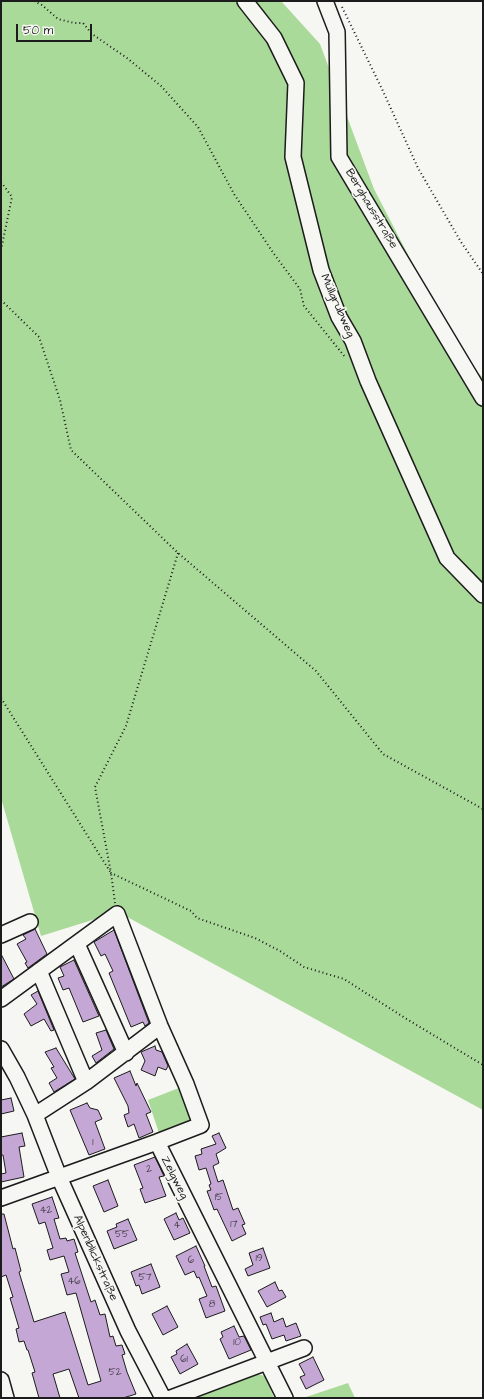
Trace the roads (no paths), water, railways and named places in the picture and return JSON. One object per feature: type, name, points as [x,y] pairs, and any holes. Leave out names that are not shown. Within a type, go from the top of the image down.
[{"type":"street","name":"Müllgrubweg","points":[[245,1],[274,38],[296,83],[293,157],[321,270],[339,317],[353,341],[368,381],[447,558],[483,595]]},
{"type":"street","name":"Berghausstraße","points":[[332,2],[337,32],[339,157],[483,398]]},
{"type":"street","points":[[1,999],[117,914],[160,1026],[186,1084],[201,1125],[157,1142]]},
{"type":"street","points":[[1,935],[30,922]]},
{"type":"street","points":[[77,944],[126,1053]]},
{"type":"street","points":[[39,971],[86,1082]]},
{"type":"street","points":[[35,1115],[86,1082],[160,1026]]},
{"type":"street","name":"Alpenblickstraße","points":[[1,1049],[17,1077],[35,1115],[59,1177],[128,1331],[163,1398]]},
{"type":"street","name":"Zelgweg","points":[[1,1198],[157,1142],[285,1398]]},
{"type":"street","points":[[171,1398],[266,1361],[304,1348]]},
{"type":"street","points":[[1,1380],[6,1398]]}]
